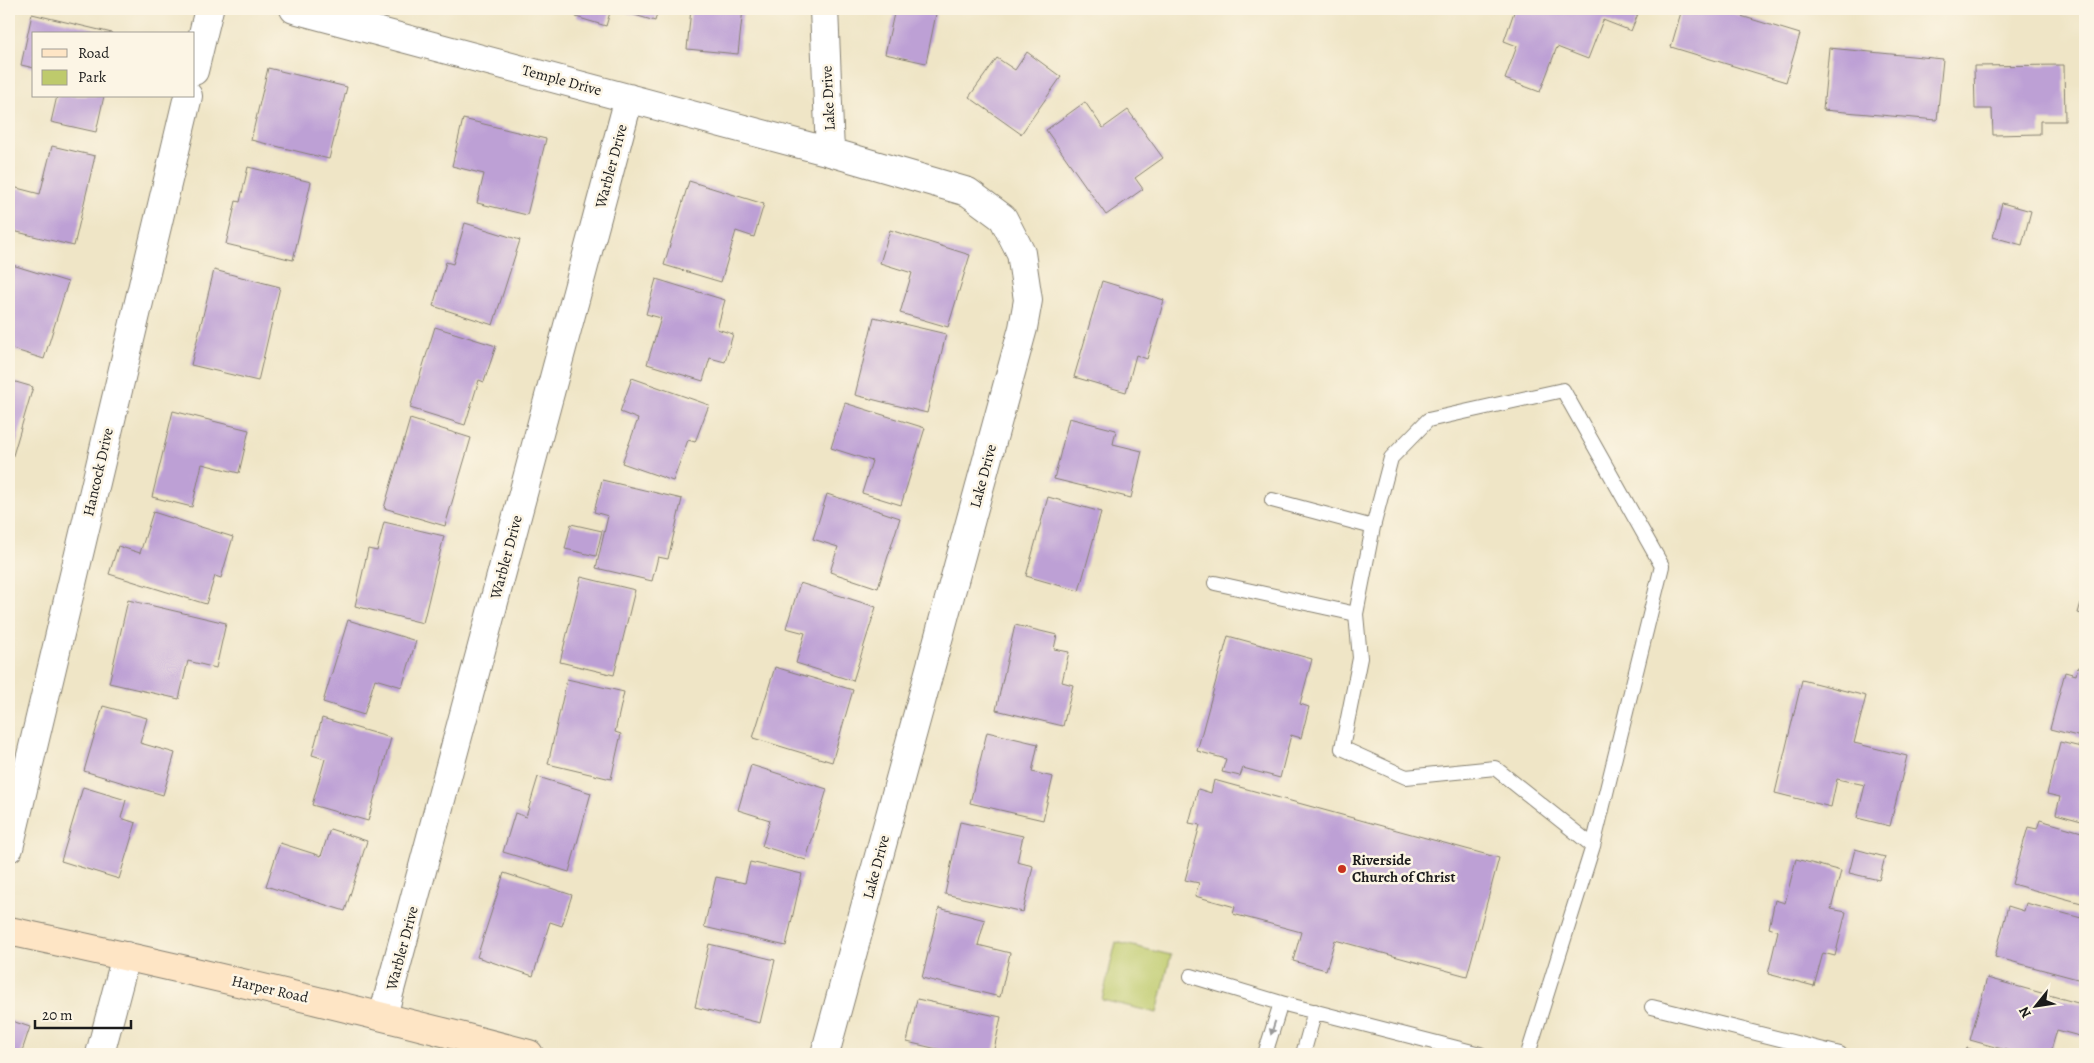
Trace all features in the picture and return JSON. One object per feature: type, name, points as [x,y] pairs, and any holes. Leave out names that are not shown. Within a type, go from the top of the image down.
[{"type":"main road","name":"Harper Road","points":[[9,931],[384,1016],[529,1054]]},
{"type":"street","points":[[195,67],[209,9]]},
{"type":"street","name":"Temple Drive","points":[[294,9],[830,152]]},
{"type":"street","name":"Lake Drive","points":[[824,9],[830,152],[968,192],[1003,218],[1021,253],[1028,300],[1023,328],[824,1054]]},
{"type":"street","name":"Hancock Drive","points":[[9,848],[188,98]]},
{"type":"street","name":"Warbler Drive","points":[[384,1016],[629,98]]},
{"type":"street","points":[[100,1054],[126,956]]},
{"type":"lane","points":[[1528,1054],[1593,846],[1662,566],[1563,390],[1428,420],[1391,458],[1373,527],[1356,614],[1360,658],[1342,748],[1406,777],[1495,768],[1593,846]]},
{"type":"lane","points":[[1272,500],[1373,527]]},
{"type":"lane","points":[[1216,583],[1356,614]]},
{"type":"lane","points":[[1191,976],[1281,1002],[1480,1054]]},
{"type":"lane","points":[[1265,1054],[1281,1002]]},
{"type":"lane","points":[[1652,1007],[1840,1054]]},
{"type":"lane","points":[[1303,1054],[1315,1011]]},
{"type":"green space","points":[[1116,942],[1171,955],[1157,1013],[1102,1000]]},
{"type":"building","points":[[578,9],[611,9],[606,26],[576,17]]},
{"type":"building","points":[[614,9],[658,9],[655,21]]},
{"type":"building","points":[[691,9],[743,9],[738,54],[687,49]]},
{"type":"building","points":[[895,9],[937,9],[926,63],[885,54]]},
{"type":"building","points":[[1515,9],[1542,9],[1549,11],[1550,9],[1640,9],[1631,31],[1603,20],[1588,59],[1557,47],[1540,92],[1505,79],[1517,46],[1504,41]]},
{"type":"building","points":[[1682,9],[1718,9],[1800,34],[1786,82],[1671,47]]},
{"type":"building","points":[[32,14],[108,32],[32,32],[32,68],[21,65]]},
{"type":"building","points":[[1829,48],[1943,59],[1937,120],[1823,110]]},
{"type":"building","points":[[1027,52],[1061,77],[1021,134],[969,97],[997,58],[1015,70]]},
{"type":"building","points":[[2064,65],[2065,121],[2040,121],[2040,134],[1993,135],[1992,109],[1975,109],[1974,66]]},
{"type":"building","points":[[268,68],[347,87],[329,159],[251,140]]},
{"type":"building","points":[[57,98],[104,98],[96,132],[51,122]]},
{"type":"building","points":[[1085,102],[1103,128],[1128,110],[1163,158],[1135,178],[1143,189],[1106,215],[1046,130]]},
{"type":"building","points":[[463,119],[546,139],[527,215],[477,203],[484,174],[452,166]]},
{"type":"building","points":[[52,146],[95,156],[74,246],[9,230],[9,186],[40,194]]},
{"type":"building","points":[[248,167],[311,182],[293,260],[226,244],[236,201],[240,202]]},
{"type":"building","points":[[689,181],[764,204],[754,237],[736,231],[721,282],[664,265]]},
{"type":"building","points":[[2002,203],[2031,211],[2022,245],[1993,237]]},
{"type":"building","points":[[465,223],[520,240],[493,325],[433,306],[446,262],[453,264]]},
{"type":"building","points":[[890,230],[970,255],[948,327],[900,313],[912,273],[880,263]]},
{"type":"building","points":[[9,264],[68,282],[44,359],[9,348]]},
{"type":"building","points":[[214,270],[280,287],[258,381],[191,365]]},
{"type":"building","points":[[656,279],[725,300],[717,329],[733,334],[725,362],[710,358],[703,381],[647,364],[661,318],[646,314]]},
{"type":"building","points":[[1102,281],[1164,300],[1147,359],[1136,355],[1126,392],[1074,377]]},
{"type":"building","points":[[874,317],[946,334],[927,413],[855,395]]},
{"type":"building","points":[[435,327],[496,346],[484,382],[479,380],[465,425],[410,408]]},
{"type":"building","points":[[632,378],[709,405],[695,442],[688,440],[673,481],[622,463],[638,419],[620,412]]},
{"type":"building","points":[[9,380],[33,387],[9,469]]},
{"type":"building","points":[[845,403],[925,428],[901,505],[862,493],[872,461],[831,448]]},
{"type":"building","points":[[173,411],[249,430],[239,473],[202,464],[192,507],[152,497]]},
{"type":"building","points":[[1069,418],[1116,430],[1113,444],[1142,451],[1131,498],[1054,479]]},
{"type":"building","points":[[410,419],[471,438],[445,526],[384,508]]},
{"type":"building","points":[[602,480],[682,499],[668,559],[658,557],[652,581],[596,568],[608,516],[594,512]]},
{"type":"building","points":[[827,494],[900,518],[878,588],[830,572],[838,547],[813,539]]},
{"type":"building","points":[[1048,497],[1101,512],[1079,591],[1026,576]]},
{"type":"building","points":[[153,512],[233,537],[221,578],[215,576],[206,604],[109,574],[118,546],[140,553]]},
{"type":"building","points":[[384,522],[444,536],[423,623],[355,606],[368,549],[377,551]]},
{"type":"building","points":[[571,524],[602,531],[596,556],[565,549]]},
{"type":"building","points":[[581,577],[635,590],[614,675],[560,662]]},
{"type":"building","points":[[800,583],[876,607],[853,681],[796,663],[805,633],[786,628]]},
{"type":"building","points":[[2085,589],[2085,615],[2078,613]]},
{"type":"building","points":[[128,600],[226,623],[216,668],[188,661],[179,699],[109,683]]},
{"type":"building","points":[[348,620],[416,641],[402,687],[375,679],[364,715],[323,702]]},
{"type":"building","points":[[1015,625],[1057,635],[1054,649],[1069,652],[1062,682],[1073,685],[1063,726],[996,710]]},
{"type":"building","points":[[1228,636],[1312,659],[1300,704],[1309,707],[1301,738],[1291,735],[1280,778],[1243,768],[1240,776],[1222,772],[1226,759],[1197,751]]},
{"type":"building","points":[[775,667],[853,690],[832,762],[753,738]]},
{"type":"building","points":[[2078,667],[2085,669],[2085,738],[2050,729],[2065,672],[2076,675]]},
{"type":"building","points":[[567,679],[624,692],[615,732],[621,734],[611,779],[548,764]]},
{"type":"building","points":[[1802,680],[1866,696],[1854,743],[1907,756],[1890,826],[1857,818],[1865,785],[1837,779],[1831,807],[1775,793]]},
{"type":"building","points":[[103,706],[147,718],[140,743],[175,753],[163,795],[84,771]]},
{"type":"building","points":[[322,718],[391,738],[368,821],[312,805],[325,759],[312,755]]},
{"type":"building","points":[[987,732],[1038,744],[1032,772],[1053,777],[1043,820],[970,803]]},
{"type":"building","points":[[2060,742],[2085,748],[2085,822],[2056,814],[2060,797],[2047,794]]},
{"type":"building","points":[[751,765],[827,789],[806,860],[762,846],[770,820],[738,810]]},
{"type":"building","points":[[538,777],[591,793],[569,872],[503,852],[515,813],[526,817]]},
{"type":"building","name":"Riverside Church of Christ","points":[[1214,780],[1499,858],[1467,976],[1335,940],[1326,970],[1293,961],[1301,932],[1233,914],[1235,907],[1195,896],[1199,883],[1185,880],[1200,825],[1189,823],[1198,789],[1211,793]]},
{"type":"building","points":[[83,787],[126,800],[121,818],[136,823],[119,879],[61,861]]},
{"type":"building","points":[[2040,820],[2085,833],[2085,904],[2012,884],[2028,827],[2037,829]]},
{"type":"building","points":[[960,822],[1023,836],[1017,862],[1033,866],[1023,912],[945,894]]},
{"type":"building","points":[[330,829],[367,841],[345,911],[266,886],[280,843],[321,856]]},
{"type":"building","points":[[1855,849],[1885,857],[1879,880],[1849,873]]},
{"type":"building","points":[[1796,859],[1841,871],[1831,909],[1846,912],[1835,956],[1823,953],[1814,986],[1768,974],[1778,931],[1769,928],[1775,900],[1785,903]]},
{"type":"building","points":[[750,862],[802,874],[786,946],[704,927],[716,877],[745,883]]},
{"type":"building","points":[[504,873],[572,895],[562,926],[550,922],[533,976],[477,957]]},
{"type":"building","points":[[2026,903],[2085,919],[2085,981],[1995,957],[2008,906],[2024,911]]},
{"type":"building","points":[[939,908],[985,920],[978,945],[1010,953],[1000,997],[922,978]]},
{"type":"building","points":[[709,944],[775,960],[760,1023],[695,1007]]},
{"type":"building","points":[[1987,978],[2085,1005],[2083,1037],[2057,1030],[2050,1054],[2020,1054],[1970,1040]]},
{"type":"building","points":[[917,999],[1001,1017],[993,1054],[945,1054],[946,1051],[907,1042]]},
{"type":"building","points":[[9,1020],[30,1027],[21,1054],[9,1054]]},
{"type":"building","points":[[1967,1048],[1988,1054],[1965,1054]]},
{"type":"place","name":"Riverside Church of Christ","points":[[1342,869]]}]
